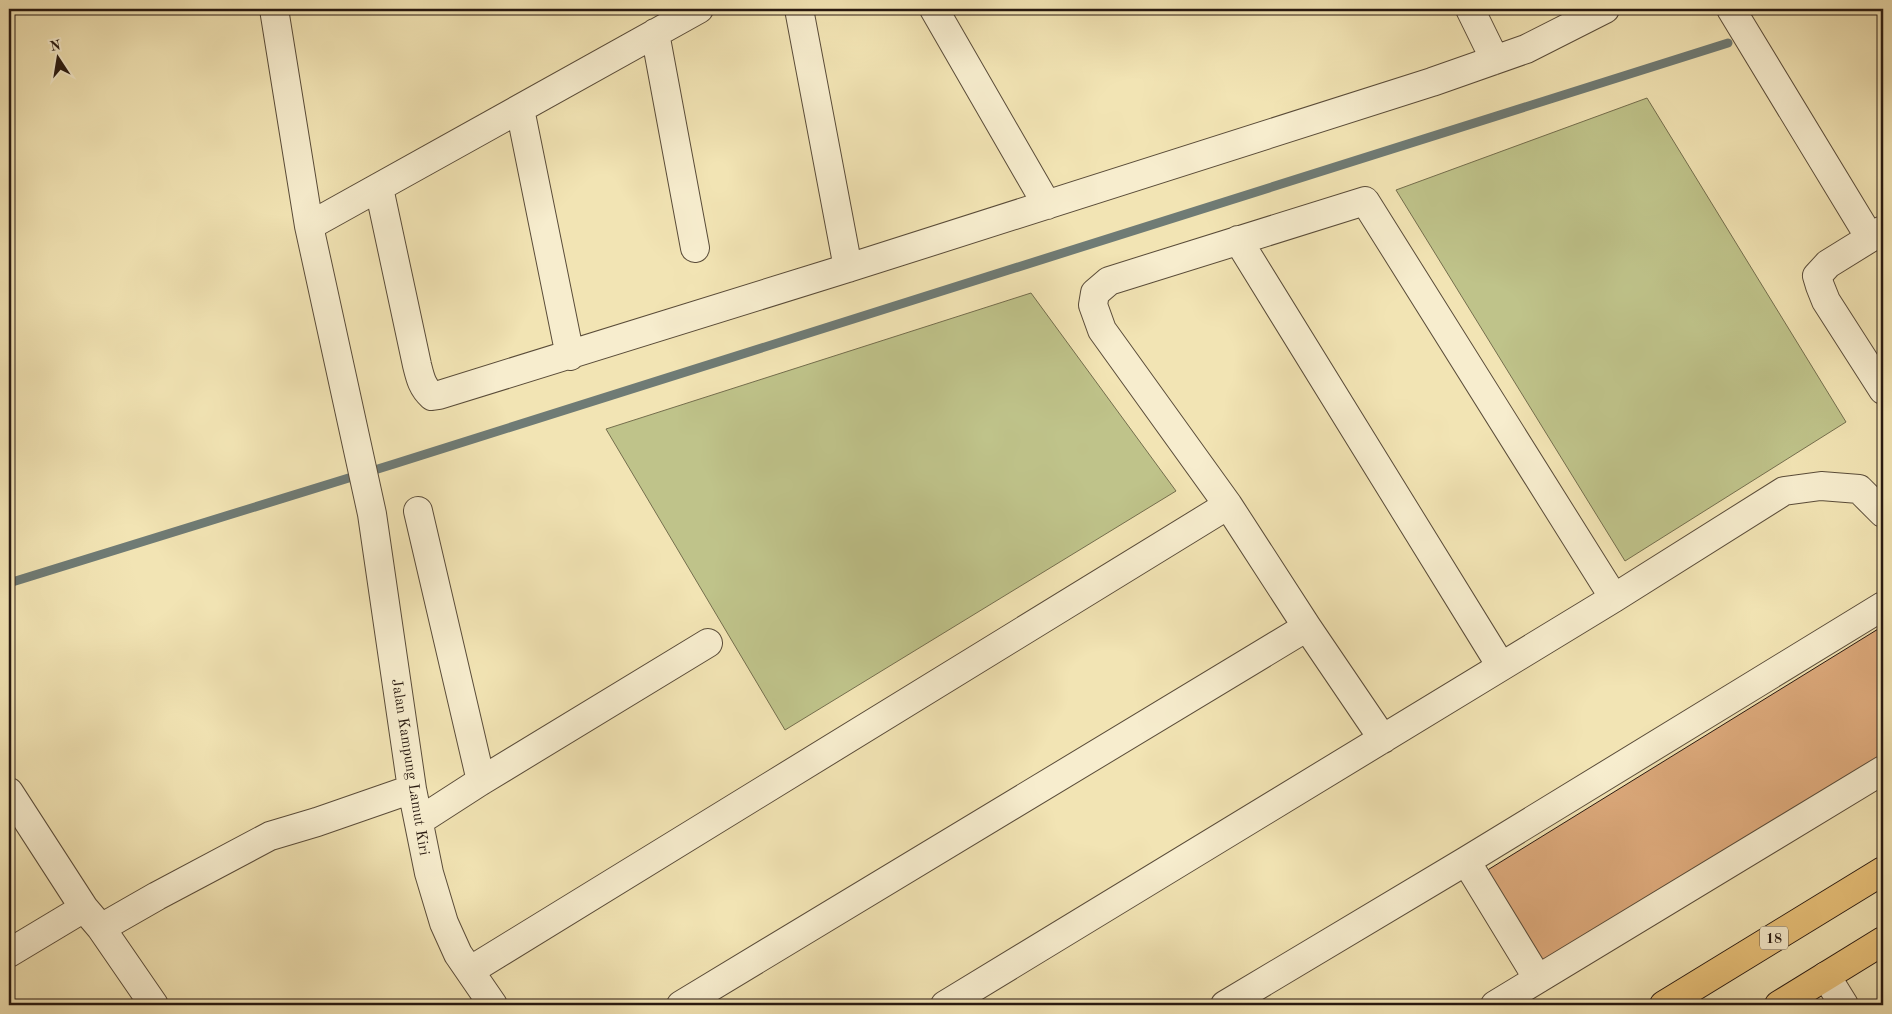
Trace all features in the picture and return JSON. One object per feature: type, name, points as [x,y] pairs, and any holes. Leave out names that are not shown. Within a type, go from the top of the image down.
[{"type":"main road","name":"18","points":[[1664,1005],[1883,871]]},
{"type":"main road","points":[[1779,1005],[1883,941]]},
{"type":"street","name":"Jalan Kampung Lamut Kiri","points":[[274,9],[309,226],[372,514],[412,789],[429,873],[444,923],[458,954],[471,970],[493,1005]]},
{"type":"street","points":[[309,226],[699,9]]},
{"type":"street","points":[[799,9],[848,268]]},
{"type":"street","points":[[934,9],[1047,205]]},
{"type":"street","points":[[1470,9],[1495,60]]},
{"type":"street","points":[[379,188],[416,365],[422,385],[426,391],[432,396],[439,395],[570,356],[1432,82],[1526,49],[1605,9]]},
{"type":"street","points":[[1731,9],[1877,234],[1828,264],[1817,276],[1826,301],[1883,390]]},
{"type":"street","points":[[655,33],[695,248]]},
{"type":"street","points":[[520,109],[570,356]]},
{"type":"street","points":[[1383,739],[1307,627],[1228,505],[1102,330],[1093,305],[1095,293],[1109,280],[1365,201],[1614,598]]},
{"type":"street","points":[[1238,240],[1501,666]]},
{"type":"street","points":[[945,1005],[1614,598],[1784,491],[1821,486],[1859,489],[1883,513]]},
{"type":"street","points":[[471,970],[1228,505]]},
{"type":"street","points":[[418,511],[481,781]]},
{"type":"street","points":[[1225,1005],[1466,861],[1883,606]]},
{"type":"street","points":[[681,1005],[1307,627]]},
{"type":"street","points":[[419,821],[481,781],[708,643]]},
{"type":"street","points":[[1495,1005],[1883,770]]},
{"type":"street","points":[[9,953],[93,918],[157,896],[270,836],[412,789]]},
{"type":"street","points":[[11,801],[154,1005]]},
{"type":"street","points":[[1466,861],[1538,979]]},
{"type":"street","points":[[1826,976],[1844,1005]]},
{"type":"green space","points":[[1647,98],[1846,422],[1625,561],[1396,190]]},
{"type":"green space","points":[[1031,293],[1176,491],[785,730],[606,429]]},
{"type":"building","points":[[1883,626],[1883,754],[1543,963],[1486,871]]},
{"type":"waterway","points":[[9,583],[394,464],[1728,43]]}]
